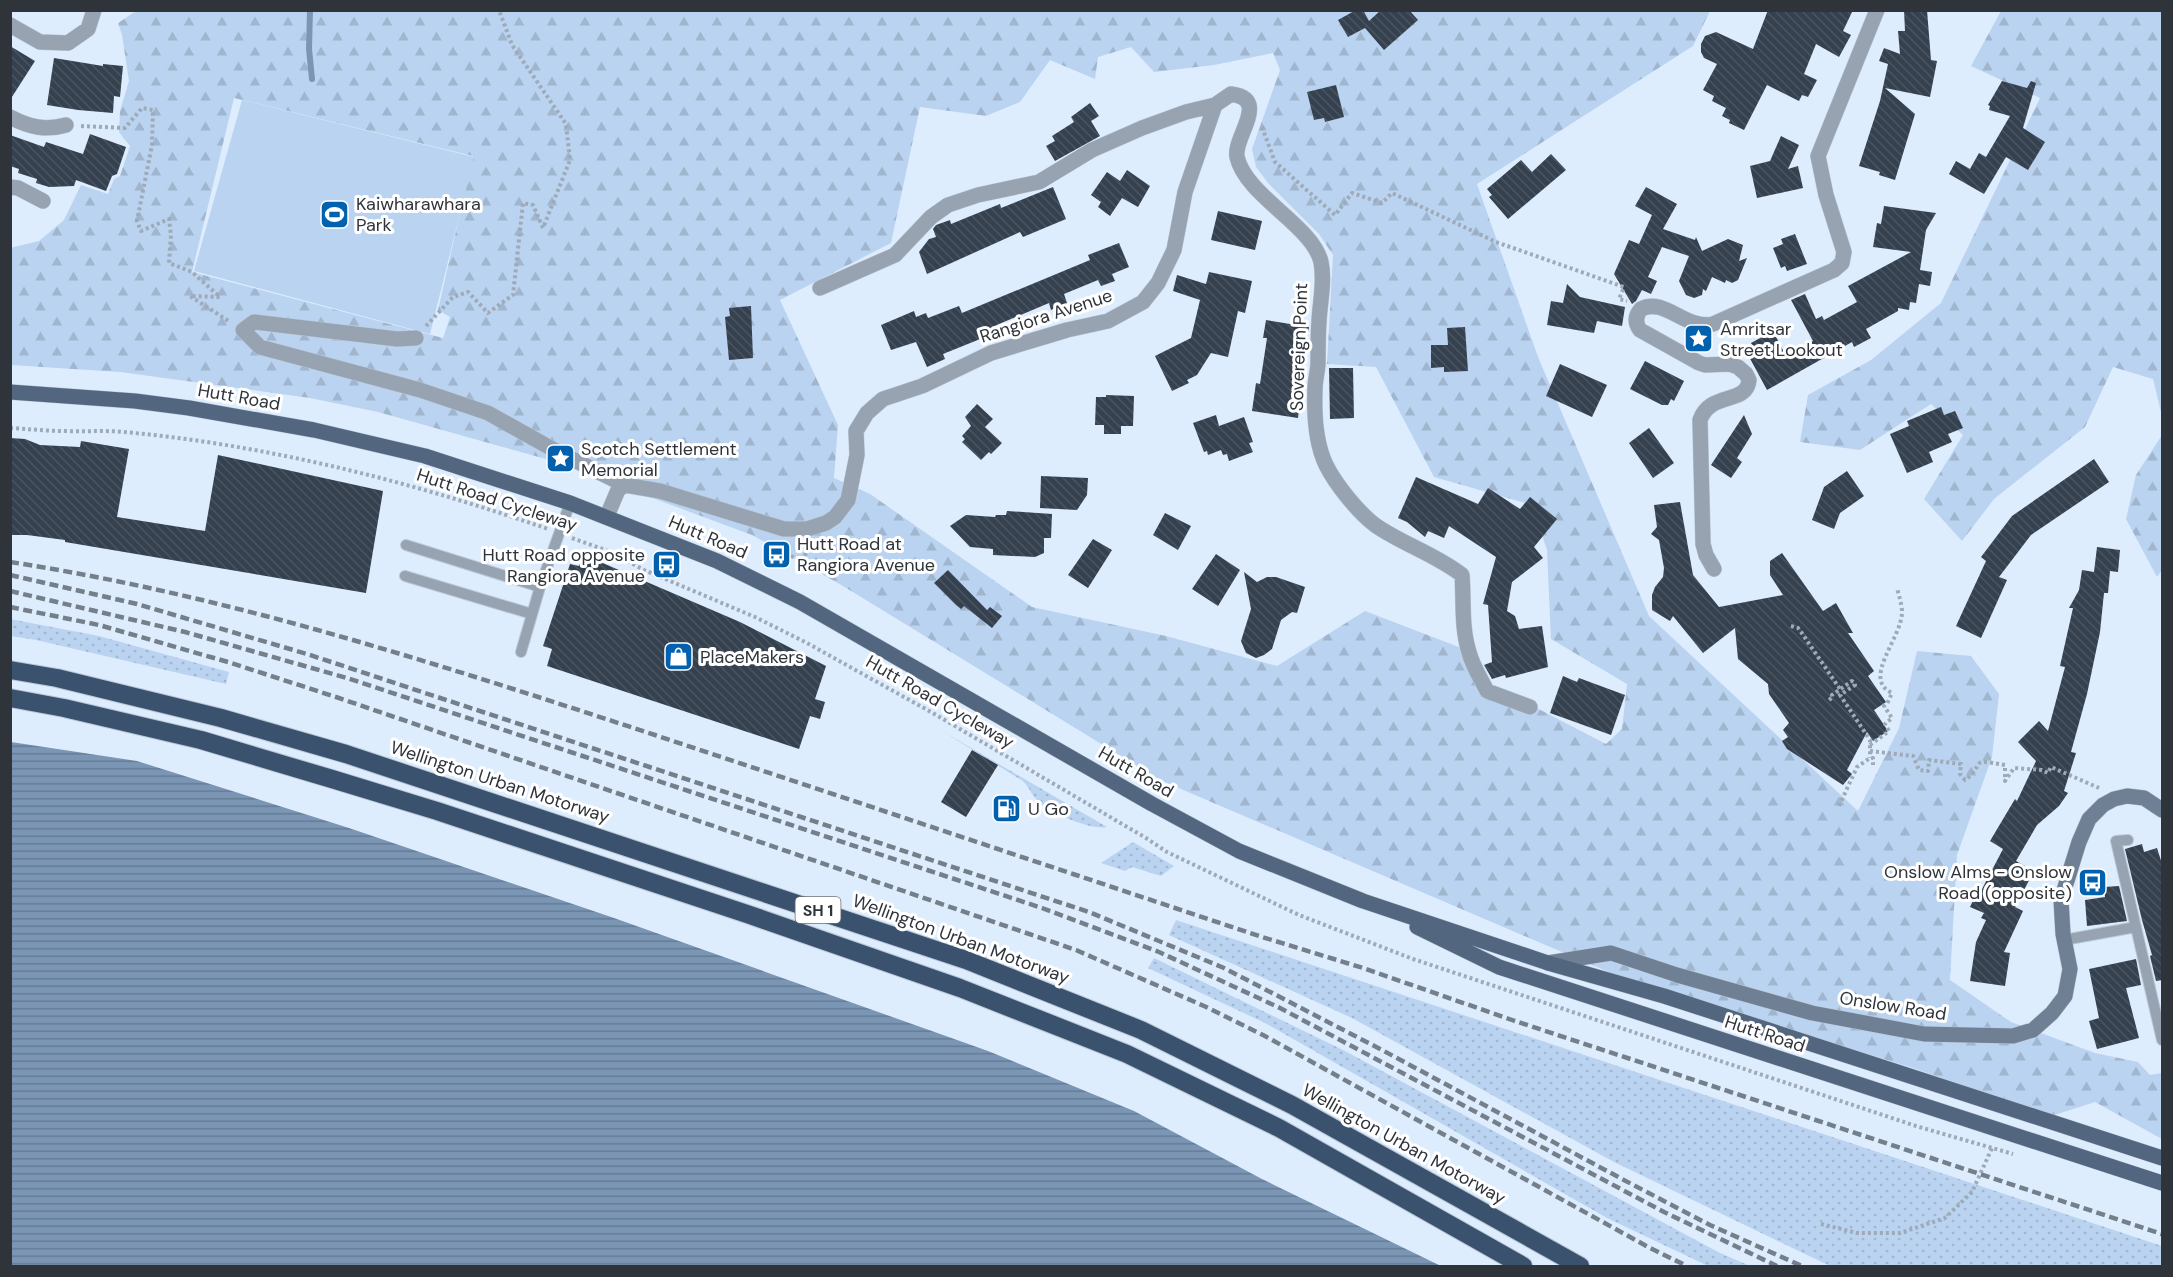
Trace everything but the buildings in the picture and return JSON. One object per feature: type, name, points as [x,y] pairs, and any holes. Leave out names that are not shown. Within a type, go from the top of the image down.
[{"type":"highway","name":"Wellington Urban Motorway","points":[[10,670],[57,678],[221,718],[346,754],[966,960],[1141,1030],[1292,1105],[1580,1266]]},
{"type":"highway","name":"SH 1","points":[[10,698],[64,708],[201,740],[343,782],[739,911],[960,988],[1127,1054],[1280,1128],[1522,1266]]},
{"type":"main road","name":"Hutt Road","points":[[10,392],[135,401],[314,430],[436,460],[607,516],[717,561],[800,602],[1152,804],[1239,850],[1363,901],[1499,967],[2163,1183]]},
{"type":"main road","points":[[2119,798],[2133,796],[2144,798],[2163,810]]},
{"type":"main road","name":"Onslow Road","points":[[1548,963],[1611,953],[1677,975],[1812,1013],[1924,1035],[2013,1036],[2033,1030],[2052,1013],[2065,996],[2070,969],[2064,940],[2061,900],[2089,819],[2098,809],[2119,798]]},
{"type":"main road","name":"Hutt Road","points":[[1363,901],[1548,963],[1664,996],[2163,1158]]},
{"type":"main road","points":[[1548,963],[1652,1018]]},
{"type":"street","points":[[10,25],[40,42],[68,43],[88,29],[94,10]]},
{"type":"street","points":[[1714,569],[1702,544],[1700,420],[1710,405],[1737,396],[1746,390],[1749,380],[1738,367],[1729,364],[1705,366],[1688,359],[1646,334],[1637,326],[1636,317],[1638,312],[1645,307],[1655,306],[1696,325],[1713,324],[1834,270],[1842,263],[1844,252],[1842,243],[1826,195],[1818,156],[1877,10]]},
{"type":"street","points":[[820,288],[895,255],[931,217],[948,205],[970,197],[1039,182],[1092,150],[1142,128],[1186,112],[1215,105],[1231,94],[1240,95],[1248,102],[1250,110]]},
{"type":"street","name":"Rangiora Avenue","points":[[243,330],[260,346],[420,390],[488,413],[625,486],[660,491],[784,529],[807,529],[826,523],[835,517],[848,500],[857,455],[856,431],[867,412],[884,399],[922,386],[991,353],[1067,330],[1108,321],[1143,302],[1158,283],[1174,250],[1185,192],[1215,105]]},
{"type":"street","name":"Sovereign Point","points":[[1250,110],[1247,124],[1237,146],[1237,157],[1244,174],[1314,246],[1321,263],[1322,298],[1315,390],[1317,431],[1327,466],[1346,495],[1374,524],[1446,563],[1462,575],[1469,652],[1487,691],[1530,706]]},
{"type":"street","points":[[10,117],[36,127],[52,128],[66,125]]},
{"type":"street","points":[[10,187],[18,188],[43,201]]},
{"type":"street","points":[[243,330],[254,322],[397,339],[416,338]]},
{"type":"street","points":[[607,516],[618,490],[625,486]]},
{"type":"lane","points":[[521,652],[540,587],[570,503]]},
{"type":"lane","points":[[406,545],[540,587]]},
{"type":"lane","points":[[405,576],[532,614]]},
{"type":"lane","points":[[2128,840],[2116,841],[2163,1040]]},
{"type":"lane","points":[[2064,940],[2136,927]]},
{"type":"path","points":[[416,338],[453,297],[468,292],[488,313],[513,295],[523,203],[533,205],[543,228],[570,160],[566,124],[512,45],[499,10]]},
{"type":"path","points":[[66,125],[125,128],[142,108],[153,110],[152,146],[137,221],[141,231],[169,219],[171,235],[169,263],[192,272],[219,297],[190,296],[243,330]]},
{"type":"path","points":[[1250,110],[1262,125],[1275,162],[1335,215],[1352,193],[1382,203],[1392,193],[1496,242],[1624,287],[1620,299],[1645,307]]},
{"type":"path","name":"Hutt Road Cycleway","points":[[10,428],[126,432],[201,441],[260,452],[420,489],[559,533],[608,551],[644,570],[755,616],[807,643],[942,718],[1155,845]]},
{"type":"path","points":[[780,551],[802,561],[814,538]]},
{"type":"path","points":[[1870,744],[1889,731],[1885,724],[1892,718],[1884,706],[1892,693],[1886,690],[1881,683],[1879,674],[1900,624],[1902,612],[1897,588]]},
{"type":"path","points":[[1791,626],[1798,628],[1840,689]]},
{"type":"path","points":[[1828,700],[1852,681],[1855,685],[1840,695],[1870,740],[1870,758],[1873,758],[1873,765]]},
{"type":"path","points":[[1870,751],[1913,756],[1919,770],[1928,771],[1929,760],[1961,764],[1960,774],[1965,780],[1981,761],[2005,765],[2005,781],[2014,768],[2042,770],[2048,773],[2051,767],[2119,798]]},
{"type":"path","points":[[1839,806],[1857,767],[1870,758]]},
{"type":"path","points":[[1821,1224],[1857,1233],[1900,1233],[1945,1218],[1972,1191],[2000,1131]]},
{"type":"green space","points":[[136,11],[1710,11],[1693,46],[1477,184],[1538,357],[1649,616],[1858,811],[1899,728],[1917,651],[1971,656],[1999,694],[1992,757],[1957,855],[1950,980],[2011,1022],[2095,1053],[2138,1062],[2150,1075],[2162,1073],[2162,1139],[2095,1102],[2051,1116],[1913,1068],[1625,979],[1160,780],[843,586],[752,535],[553,461],[378,412],[310,398],[120,372],[11,365],[10,248],[39,241],[64,220],[81,185],[108,194],[114,179],[120,176],[130,146],[119,132],[120,111],[129,81],[118,23]],"holes":[[[1131,47],[1154,72],[1214,65],[1273,53],[1280,70],[1252,149],[1256,167],[1268,183],[1319,234],[1333,255],[1327,364],[1376,367],[1434,477],[1532,505],[1547,550],[1551,639],[1627,684],[1622,729],[1606,744],[1529,704],[1485,690],[1464,649],[1365,611],[1277,666],[1166,636],[1032,607],[870,494],[834,478],[838,425],[780,300],[891,243],[920,107],[986,116],[1020,102],[1050,60],[1095,79],[1098,57]],[[234,98],[473,156],[438,310],[450,317],[443,338],[192,272]]]},
{"type":"green space","points":[[2001,11],[2162,11],[2162,416],[2153,379],[2113,367],[2085,427],[1994,499],[1962,541],[1924,499],[1963,435],[1931,404],[1860,450],[1800,442],[1808,395],[1871,360],[1941,303],[2040,98],[1971,66]]},
{"type":"green space","name":"Kaiwharawhara Park","points":[[242,100],[474,157],[430,334],[194,271]]},
{"type":"green space","points":[[2162,435],[2162,570],[2157,577],[2126,519],[2136,475]]},
{"type":"green space","points":[[10,619],[99,636],[229,672],[226,684],[11,636]]},
{"type":"green space","points":[[942,731],[1107,827],[1091,826],[1070,820],[1050,810],[1037,800],[1023,781]]},
{"type":"green space","points":[[1133,842],[1174,866],[1161,876],[1132,867],[1125,871],[1101,863]]},
{"type":"green space","points":[[1176,920],[2162,1246],[2162,1266],[1830,1266],[1614,1162],[1352,1018],[1169,935]]},
{"type":"green space","points":[[1154,958],[1345,1051],[1718,1252],[1750,1266],[1708,1266],[1607,1218],[1265,1023],[1148,968]]},
{"type":"shaded area","points":[[11,742],[137,761],[349,828],[614,918],[988,1051],[1134,1111],[1262,1179],[1441,1266],[11,1266]]},
{"type":"waterway","points":[[310,10],[309,49],[312,79]]},
{"type":"railway","points":[[10,562],[93,576],[256,613],[417,659],[655,735],[1259,936],[1363,968],[1512,1020],[2162,1234]]},
{"type":"railway","points":[[10,575],[137,604],[307,654],[1089,912],[1224,968],[1710,1225],[1802,1266]]},
{"type":"railway","points":[[10,591],[185,632],[347,678],[1042,908],[1159,952],[1280,1008],[1664,1212],[1777,1266]]},
{"type":"railway","points":[[10,607],[99,625],[228,662],[1076,950],[1204,1006],[1263,1035],[1650,1248],[1687,1266]]},
{"type":"place","name":"Kaiwharawhara Park","points":[[335,214]]},
{"type":"place","name":"Amritsar Street Lookout","points":[[1699,339]]},
{"type":"place","name":"Scotch Settlement Memorial","points":[[560,459]]},
{"type":"place","name":"Hutt Road at Rangiora Avenue","points":[[776,554]]},
{"type":"place","name":"Hutt Road opposite Rangiora Avenue","points":[[666,565]]},
{"type":"place","name":"PlaceMakers","points":[[679,657]]},
{"type":"place","name":"U Go","points":[[1007,809]]},
{"type":"place","name":"Onslow Alms - Onslow Road (opposite)","points":[[2093,882]]}]
